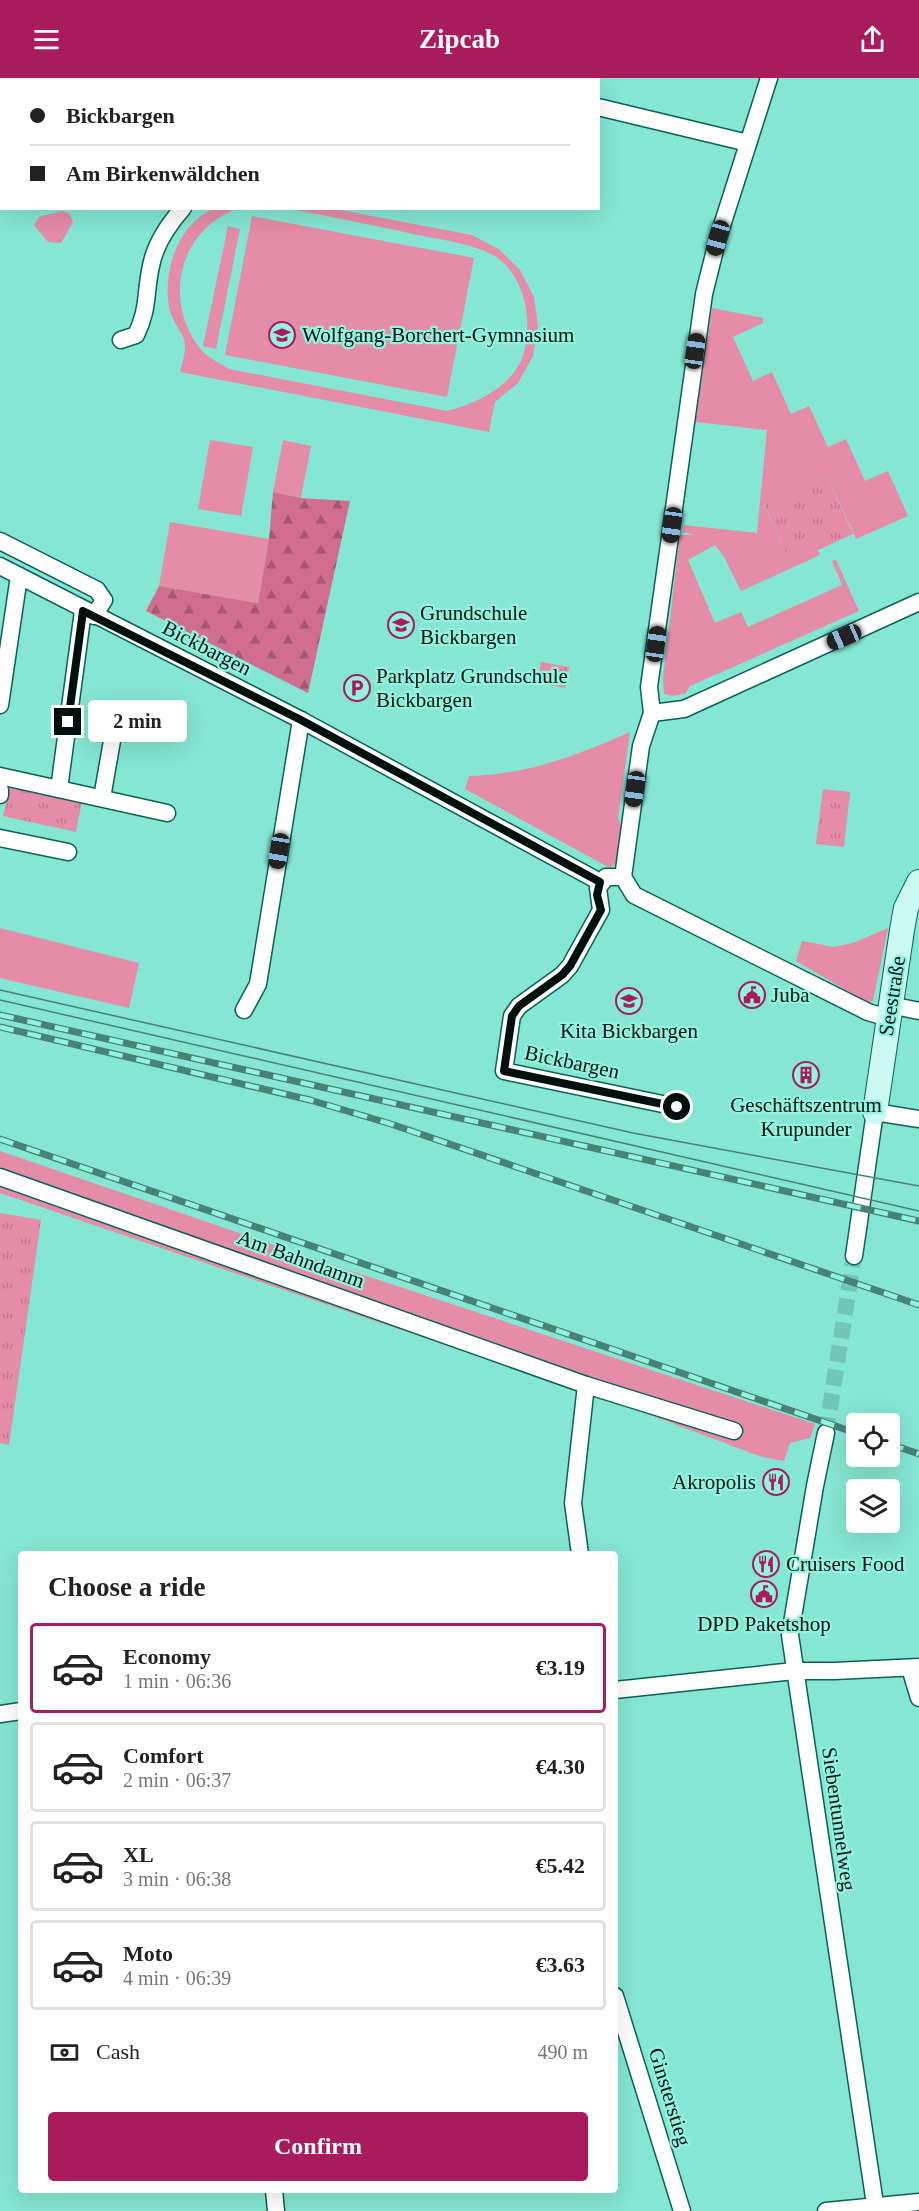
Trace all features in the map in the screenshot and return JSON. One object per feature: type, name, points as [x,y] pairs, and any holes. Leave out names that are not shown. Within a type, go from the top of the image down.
[{"type":"street","points":[[623,878],[641,746],[652,713],[649,687],[702,305],[718,238],[769,78]]},
{"type":"street","points":[[600,107],[748,143]]},
{"type":"street","points":[[121,340],[136,335],[144,319],[151,265],[165,228],[181,210]]},
{"type":"street","points":[[0,541],[97,590],[104,600],[88,614],[58,789]]},
{"type":"street","name":"Bickbargen","points":[[0,566],[88,614],[301,720],[600,882],[597,895],[601,910],[570,966],[562,975],[519,1006],[512,1016],[504,1071],[677,1107]]},
{"type":"street","points":[[0,705],[19,576]]},
{"type":"street","points":[[652,713],[684,709],[919,602]]},
{"type":"street","points":[[102,798],[117,712]]},
{"type":"street","points":[[244,1010],[258,984],[301,720]]},
{"type":"street","points":[[0,776],[167,813]]},
{"type":"street","points":[[0,790],[0,795]]},
{"type":"street","points":[[0,838],[68,852]]},
{"type":"street","points":[[600,882],[615,875],[623,878],[634,895],[868,1012],[919,1011]]},
{"type":"street","name":"Seestraße","points":[[854,1256],[906,908],[919,882]]},
{"type":"street","points":[[875,1112],[919,1119]]},
{"type":"street","name":"Am Bahndamm","points":[[0,1177],[586,1385],[734,1431]]},
{"type":"street","points":[[580,1551],[573,1503],[586,1385]]},
{"type":"street","name":"Siebentunnelweg","points":[[826,1433],[814,1486],[790,1635],[875,2209]]},
{"type":"street","points":[[618,1690],[794,1671],[914,1667],[919,1698]]},
{"type":"street","points":[[0,1714],[18,1711]]},
{"type":"street","name":"Ginsterstieg","points":[[618,2006],[682,2211]]},
{"type":"street","points":[[274,2193],[276,2211]]},
{"type":"street","points":[[826,2211],[875,2209],[919,2202]]},
{"type":"green space","points":[[211,210],[235,210],[217,219],[201,233],[189,251],[182,270],[180,291],[182,312],[190,332],[205,354],[229,369],[447,411],[473,402],[497,389],[516,370],[522,358],[527,332],[523,295],[512,272],[493,255],[465,245],[296,210],[340,210],[472,235],[500,250],[520,270],[534,297],[538,327],[533,356],[518,383],[495,402],[489,432],[180,372],[185,344],[171,314],[168,300],[170,269],[181,240],[189,227]]},
{"type":"green space","points":[[62,211],[70,214],[73,222],[61,243],[48,242],[34,225],[39,217]]},
{"type":"green space","points":[[252,216],[474,258],[447,397],[225,355]]},
{"type":"green space","points":[[228,226],[240,229],[216,349],[203,346]]},
{"type":"green space","points":[[712,308],[763,318],[763,323],[733,337],[753,381],[772,372],[791,414],[809,406],[828,447],[846,439],[865,481],[888,471],[908,516],[856,539],[827,476],[764,505],[786,553],[813,540],[820,555],[741,591],[724,557],[715,545],[688,560],[715,623],[741,612],[748,627],[842,585],[832,561],[836,560],[859,611],[690,686],[685,694],[672,696],[664,694],[663,678],[680,535],[695,535],[683,532],[684,525],[757,533],[767,430],[695,422]]},
{"type":"green space","points":[[210,440],[253,447],[241,516],[198,509]]},
{"type":"green space","points":[[283,440],[311,446],[301,498],[273,492]]},
{"type":"green space","points":[[827,476],[853,534],[818,550],[813,541],[786,553],[764,504]]},
{"type":"green space","points":[[273,492],[301,498],[350,501],[308,693],[146,611],[159,586],[258,603],[269,539]]},
{"type":"green space","points":[[170,522],[269,539],[258,603],[159,586]]},
{"type":"green space","points":[[541,662],[569,667],[565,688],[538,683]]},
{"type":"green space","points":[[630,732],[618,818],[622,830],[621,852],[615,864],[610,868],[465,789],[469,776],[532,768]]},
{"type":"green space","points":[[10,785],[82,801],[76,832],[3,816]]},
{"type":"green space","points":[[823,789],[850,792],[844,847],[816,844]]},
{"type":"green space","points":[[0,928],[139,963],[129,1008],[0,978]]},
{"type":"green space","points":[[888,928],[873,1001],[868,1003],[796,961],[802,941],[834,947],[853,943]]},
{"type":"green space","points":[[0,1151],[318,1260],[815,1424],[810,1438],[790,1443],[784,1461],[762,1457],[645,1413],[0,1193]]},
{"type":"green space","points":[[0,1213],[41,1220],[9,1445],[0,1443]]},
{"type":"tunnel","points":[[826,1433],[854,1256]]},
{"type":"tram line","points":[[0,990],[633,1133],[919,1186]]},
{"type":"tram line","points":[[0,1000],[919,1211]]},
{"type":"railway","points":[[0,1015],[919,1221]]},
{"type":"railway","points":[[0,1027],[310,1100],[391,1124],[919,1305]]},
{"type":"railway","points":[[0,1139],[846,1430]]},
{"type":"railway","points":[[900,1447],[919,1454]]},
{"type":"place","name":"Wolfgang-Borchert-Gymnasium","points":[[282,335]]},
{"type":"place","name":"Grundschule Bickbargen","points":[[401,625]]},
{"type":"place","name":"Parkplatz Grundschule Bickbargen","points":[[357,688]]},
{"type":"place","name":"Juba","points":[[752,995]]},
{"type":"place","name":"Kita Bickbargen","points":[[629,1001]]},
{"type":"place","name":"Geschäftszentrum Krupunder","points":[[806,1075]]},
{"type":"place","name":"Akropolis","points":[[776,1482]]},
{"type":"place","name":"Cruisers Food","points":[[766,1564]]},
{"type":"place","name":"DPD Paketshop","points":[[764,1594]]},
{"type":"route","points":[[68,722],[83,611],[301,720],[486,818],[600,882],[597,895],[601,910],[570,966],[562,975],[519,1006],[512,1016],[504,1071],[677,1107]]}]
